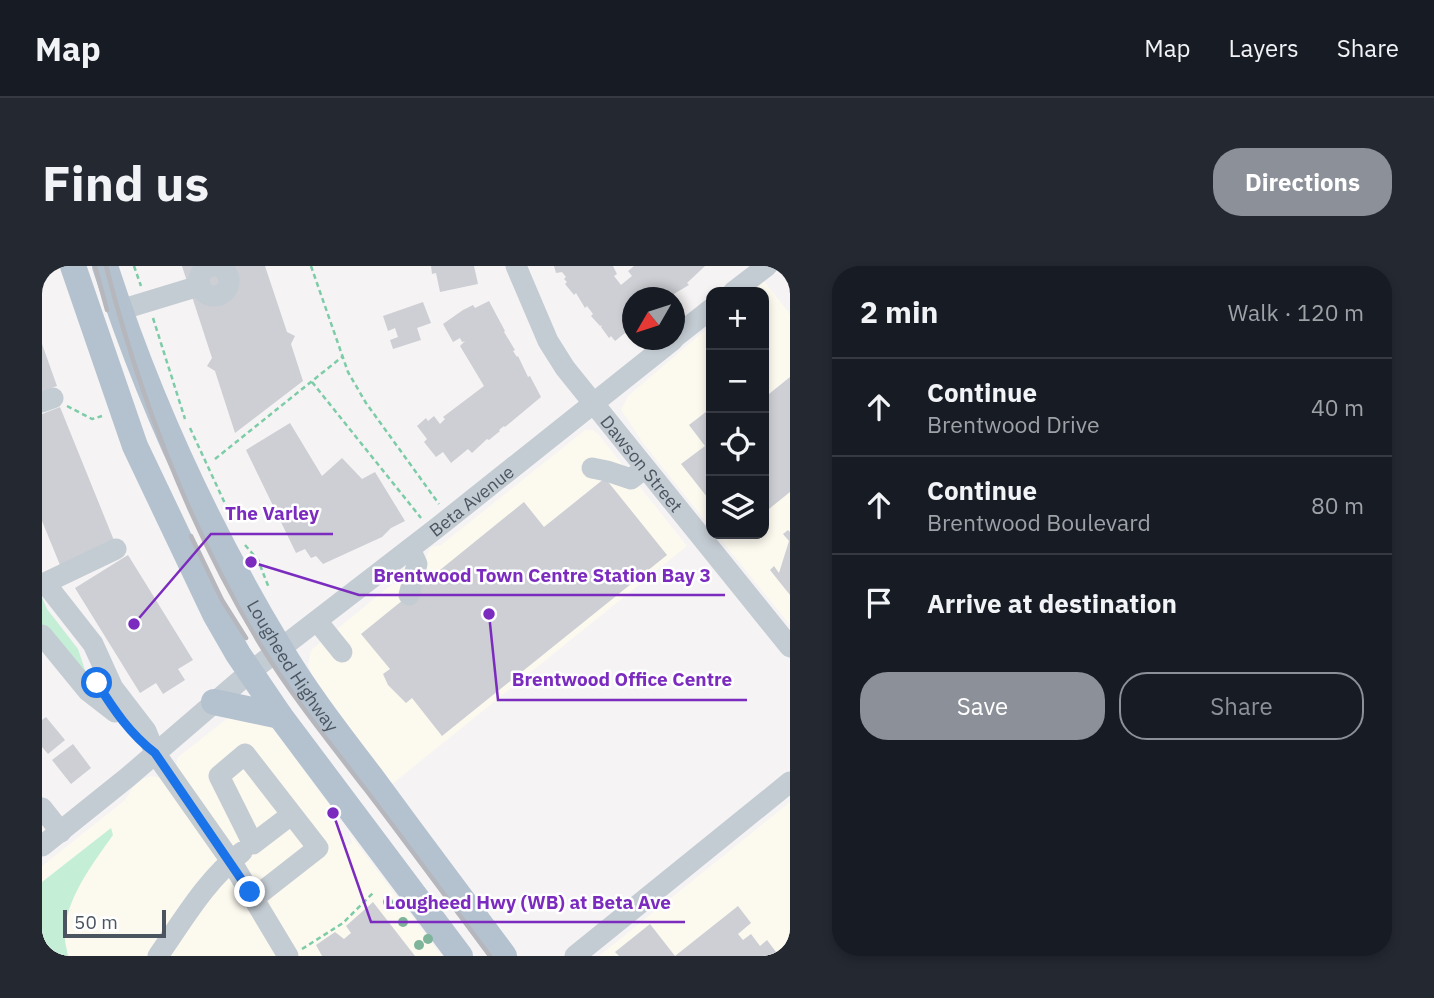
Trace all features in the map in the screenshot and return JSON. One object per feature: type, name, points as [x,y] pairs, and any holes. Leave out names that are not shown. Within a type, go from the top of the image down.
[{"type":"main road","points":[[73,266],[135,446],[194,575],[215,614],[280,716],[460,956]]},
{"type":"main road","name":"Lougheed Highway","points":[[106,266],[120,310],[167,427],[213,530],[280,649],[340,737],[504,956]]},
{"type":"main road","points":[[214,702],[280,716]]},
{"type":"street","name":"Dawson Street","points":[[516,266],[548,341],[592,403],[790,647]]},
{"type":"street","points":[[740,287],[767,266]]},
{"type":"street","points":[[120,310],[199,286]]},
{"type":"street","name":"Beta Avenue","points":[[685,330],[706,313]]},
{"type":"street","name":"Beta Avenue","points":[[48,843],[250,672],[410,549],[659,350]]},
{"type":"street","points":[[631,451],[600,469],[631,479],[645,468]]},
{"type":"street","points":[[46,580],[116,549]]},
{"type":"street","points":[[409,595],[417,564],[410,549]]},
{"type":"street","points":[[46,580],[55,612],[76,638],[90,662],[97,683],[115,712],[138,740],[155,753]]},
{"type":"street","points":[[46,580],[93,644],[113,688],[146,731],[155,753],[254,898],[295,952]]},
{"type":"street","points":[[317,621],[342,652]]},
{"type":"street","points":[[42,635],[88,691],[115,712]]},
{"type":"street","points":[[253,844],[219,776],[245,754],[318,848],[254,898]]},
{"type":"street","points":[[575,956],[790,782]]},
{"type":"street","points":[[42,808],[48,843]]},
{"type":"street","points":[[158,956],[212,879],[291,814]]},
{"type":"path","points":[[134,266],[186,419],[231,517]]},
{"type":"path","points":[[311,266],[342,357],[366,403],[439,504]]},
{"type":"path","points":[[215,458],[342,357]]},
{"type":"path","points":[[312,382],[422,519]]},
{"type":"path","points":[[53,402],[92,419],[102,416]]},
{"type":"path","points":[[243,541],[258,561],[272,597]]},
{"type":"path","points":[[295,952],[314,943],[343,923],[373,893]]},
{"type":"shaded area","points":[[764,281],[769,287],[756,287]]},
{"type":"shaded area","points":[[769,287],[790,314],[790,625],[720,539],[769,539]]},
{"type":"shaded area","points":[[706,329],[706,522],[643,443],[621,410],[628,396]]},
{"type":"shaded area","points":[[585,430],[593,430],[599,435],[687,546],[391,785],[312,675],[308,665],[311,650],[396,581],[401,570],[409,570],[426,557],[431,547],[441,545]]},
{"type":"shaded area","points":[[229,717],[270,724],[336,814],[343,838],[348,845],[352,843],[349,833],[442,956],[42,956],[42,866],[125,800],[133,787],[143,779],[151,776],[162,778],[176,769],[177,758]]},
{"type":"shaded area","points":[[790,802],[790,956],[599,956]]},
{"type":"green space","points":[[42,597],[47,609],[78,649],[91,688],[42,626]]},
{"type":"green space","points":[[111,828],[113,835],[82,882],[70,908],[65,937],[68,956],[42,956],[42,882]]},
{"type":"building","points":[[182,266],[265,266],[287,332],[295,336],[291,344],[303,381],[235,433],[215,371],[207,366],[212,358]]},
{"type":"building","points":[[431,266],[474,266],[478,284],[440,292],[436,273],[432,274]]},
{"type":"building","points":[[554,266],[613,266],[617,274],[614,276],[621,285],[632,276],[628,271],[634,266],[705,266],[685,287],[622,287],[622,335],[615,341],[611,336],[609,338],[602,325],[591,316],[593,314],[587,306],[585,308],[576,293],[574,295],[565,284],[566,277],[562,272],[556,273]]},
{"type":"building","points":[[489,301],[515,350],[513,351],[541,397],[472,453],[468,449],[451,463],[443,452],[436,457],[424,442],[427,439],[417,426],[426,418],[428,421],[434,416],[440,424],[445,419],[443,417],[484,386],[460,346],[465,341],[462,342],[460,338],[453,342],[443,324],[473,305],[475,308]]},
{"type":"building","points":[[423,302],[431,323],[417,328],[421,340],[393,349],[390,340],[398,337],[395,328],[388,331],[383,316]]},
{"type":"building","points":[[42,344],[57,386],[42,391]]},
{"type":"building","points":[[790,377],[790,492],[769,509],[769,413],[769,394]]},
{"type":"building","points":[[60,407],[115,543],[60,565],[42,521],[42,414]]},
{"type":"building","points":[[706,412],[706,496],[681,464],[705,446],[689,425]]},
{"type":"building","points":[[290,423],[322,476],[342,458],[362,479],[375,472],[405,521],[391,528],[382,537],[323,564],[316,556],[311,558],[305,549],[296,553],[246,450]]},
{"type":"building","points":[[605,478],[667,555],[442,736],[412,698],[406,703],[388,685],[383,674],[390,669],[361,634],[524,502],[544,527]]},
{"type":"building","points":[[788,530],[790,532],[790,595],[770,570],[774,566],[779,573],[789,541],[783,534]]},
{"type":"building","points":[[128,555],[193,660],[178,669],[185,680],[163,694],[156,683],[140,693],[75,588]]},
{"type":"building","points":[[46,717],[65,740],[48,754],[42,747],[42,720]]},
{"type":"building","points":[[73,744],[91,768],[71,784],[52,760]]},
{"type":"building","points":[[373,902],[415,956],[322,956],[316,945],[335,932],[344,939],[351,933],[346,926]]},
{"type":"building","points":[[738,906],[751,923],[738,934],[743,940],[751,934],[760,946],[767,940],[779,956],[675,956]]},
{"type":"building","points":[[650,924],[675,956],[619,956],[615,952]]},
{"type":"railway","points":[[95,266],[107,310]]},
{"type":"railway","points":[[106,266],[134,364],[169,461],[234,600],[297,700],[490,956]]},
{"type":"railway","points":[[191,536],[222,600],[246,638]]},
{"type":"place","name":"Brentwood Town Centre Station Bay 3","points":[[251,562]]},
{"type":"place","name":"Brentwood Office Centre","points":[[489,614]]},
{"type":"place","name":"The Varley","points":[[134,624]]},
{"type":"place","name":"Lougheed Hwy (WB) at Beta Ave","points":[[333,813]]},
{"type":"route","points":[[97,683],[115,712],[138,740],[155,753],[250,892]]}]
